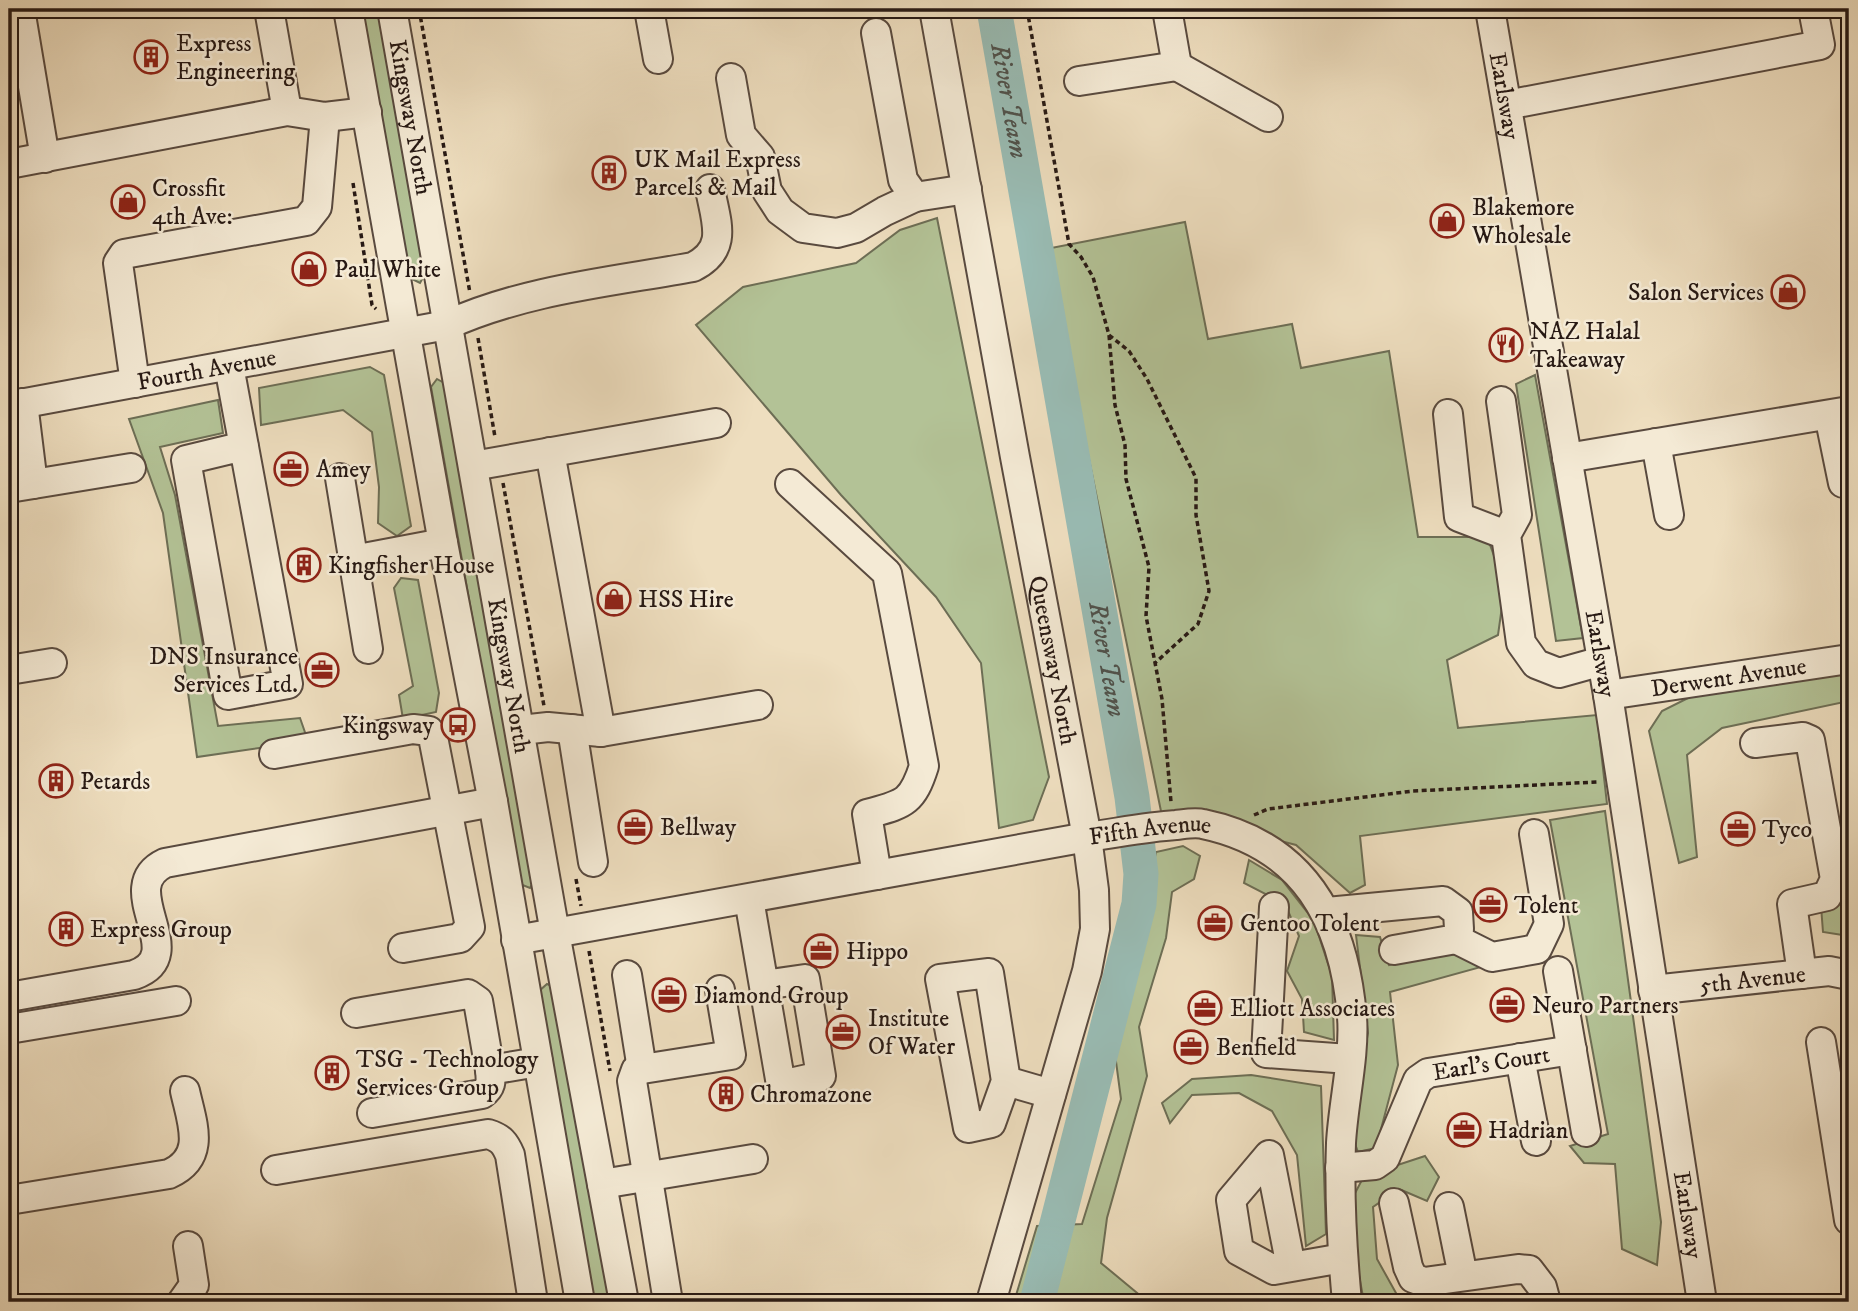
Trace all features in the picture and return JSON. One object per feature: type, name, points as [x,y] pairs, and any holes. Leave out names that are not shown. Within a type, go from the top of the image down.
[{"type":"street","points":[[20,9],[45,158]]},
{"type":"street","points":[[269,9],[287,111]]},
{"type":"street","name":"Kingsway North","points":[[348,9],[443,543],[493,802],[580,1302]]},
{"type":"street","name":"Kingsway North","points":[[392,9],[447,326],[486,463],[547,729],[555,933],[624,1302]]},
{"type":"street","points":[[649,9],[659,59]]},
{"type":"street","name":"Queensway North","points":[[934,9],[1015,457],[1099,835],[1094,890],[1095,929],[1087,971],[991,1302]]},
{"type":"street","points":[[1167,9],[1177,66]]},
{"type":"street","name":"Earlsway","points":[[1490,9],[1608,695],[1702,1302]]},
{"type":"street","points":[[1507,106],[1820,44],[1813,9]]},
{"type":"street","points":[[876,33],[903,180],[915,197]]},
{"type":"street","points":[[1079,81],[1177,66],[1268,117]]},
{"type":"street","points":[[731,79],[741,135],[760,156],[767,191],[780,211],[803,228],[837,233],[856,229],[915,197],[967,189]]},
{"type":"street","points":[[9,164],[287,111],[325,117],[367,112]]},
{"type":"street","points":[[135,383],[118,263],[124,254],[306,221],[317,207],[325,117]]},
{"type":"street","name":"Fourth Avenue","points":[[16,405],[447,326],[474,313],[521,298],[693,267],[706,261],[715,249],[718,234],[710,189]]},
{"type":"street","points":[[229,366],[244,446],[288,684],[228,695],[186,460],[244,446]]},
{"type":"street","points":[[1502,401],[1517,516],[1506,535],[1521,643],[1536,664],[1559,673],[1602,661]]},
{"type":"street","points":[[16,405],[21,486],[131,468]]},
{"type":"street","points":[[1567,458],[1839,413],[1843,483]]},
{"type":"street","points":[[1448,414],[1459,517],[1506,535]]},
{"type":"street","points":[[486,463],[716,423]]},
{"type":"street","points":[[1656,443],[1669,515]]},
{"type":"street","points":[[550,452],[601,732]]},
{"type":"street","points":[[340,478],[368,649]]},
{"type":"street","points":[[790,484],[887,573],[924,766],[917,789],[899,805],[867,814],[877,875]]},
{"type":"street","points":[[354,560],[443,543]]},
{"type":"street","name":"Derwent Avenue","points":[[1608,695],[1849,659]]},
{"type":"street","points":[[9,670],[52,663]]},
{"type":"street","points":[[584,868],[547,729],[601,732],[758,705]]},
{"type":"street","points":[[274,754],[422,729],[429,731],[437,746],[470,927],[460,938],[403,948]]},
{"type":"street","points":[[1755,743],[1803,737],[1810,740],[1835,879],[1827,896],[1792,904],[1802,974]]},
{"type":"street","points":[[9,997],[147,970],[155,962],[158,946],[146,894],[147,879],[153,869],[165,863],[493,802]]},
{"type":"street","name":"Fifth Avenue","points":[[516,940],[1099,835],[1168,825],[1201,823],[1252,840],[1295,869],[1327,912],[1343,961],[1352,1018],[1340,1168],[1343,1258],[1348,1302]]},
{"type":"street","points":[[1394,950],[1456,939],[1492,957],[1537,949],[1549,924],[1534,834]]},
{"type":"street","points":[[749,899],[764,985]]},
{"type":"street","points":[[1327,912],[1443,901],[1458,912],[1459,929],[1456,939]]},
{"type":"street","points":[[1274,907],[1266,1053],[1349,1059]]},
{"type":"street","points":[[1558,971],[1586,1132]]},
{"type":"street","name":"5th Avenue","points":[[1653,990],[1829,971],[1849,975]]},
{"type":"street","points":[[989,973],[1006,1081],[991,1123],[968,1128],[940,979],[989,973]]},
{"type":"street","points":[[627,975],[642,1069]]},
{"type":"street","points":[[668,1302],[632,1082],[636,1070],[732,1055],[720,990]]},
{"type":"street","points":[[356,1013],[468,994],[474,996],[478,1001],[491,1082],[489,1089],[482,1094],[372,1113]]},
{"type":"street","points":[[9,1029],[176,1001]]},
{"type":"street","points":[[1821,1042],[1845,1166],[1849,1220]]},
{"type":"street","name":"Earl's Court","points":[[1340,1168],[1375,1166],[1385,1158],[1418,1080],[1428,1073],[1572,1050]]},
{"type":"street","points":[[1520,1058],[1536,1142]]},
{"type":"street","points":[[489,1070],[538,1062]]},
{"type":"street","points":[[1006,1081],[1051,1094]]},
{"type":"street","points":[[9,1200],[169,1174],[181,1169],[194,1147],[194,1133],[184,1091]]},
{"type":"street","points":[[276,1170],[488,1135],[499,1137],[510,1155],[527,1301]]},
{"type":"street","points":[[602,1184],[753,1159]]},
{"type":"street","points":[[1394,1203],[1408,1268],[1413,1278],[1424,1282],[1518,1269],[1529,1270],[1542,1287],[1546,1302]]},
{"type":"street","points":[[1449,1207],[1462,1276]]},
{"type":"street","points":[[182,1302],[194,1285],[188,1246]]},
{"type":"street","points":[[1291,1267],[1343,1258]]},
{"type":"path","points":[[419,9],[474,313],[486,463],[547,729]]},
{"type":"path","points":[[1027,9],[1069,244],[1093,277],[1109,335],[1115,405],[1125,445],[1126,479],[1149,567],[1146,616],[1162,699],[1168,825]]},
{"type":"path","points":[[1109,335],[1129,351],[1147,379],[1196,478],[1196,515],[1209,591],[1198,624],[1155,663]]},
{"type":"path","points":[[1220,830],[1268,809],[1413,791],[1621,780]]},
{"type":"path","points":[[584,868],[584,927],[610,1073]]},
{"type":"green space","points":[[362,9],[380,9],[425,274],[420,283],[410,278]]},
{"type":"green space","points":[[937,218],[1049,777],[1033,820],[999,828],[981,663],[936,597],[841,495],[696,325],[743,287],[856,263],[900,230]]},
{"type":"green space","points":[[1185,222],[1208,339],[1292,324],[1301,368],[1389,351],[1418,537],[1487,537],[1505,585],[1498,635],[1447,660],[1458,728],[1597,715],[1607,804],[1360,836],[1365,885],[1350,893],[1296,845],[1223,826],[1162,816],[1046,249]]},
{"type":"green space","points":[[370,367],[384,375],[411,526],[397,536],[378,523],[379,487],[372,432],[343,410],[261,425],[259,388]]},
{"type":"green space","points":[[1535,375],[1583,638],[1556,641],[1516,384]]},
{"type":"green space","points":[[437,379],[446,384],[535,879],[530,888],[520,884],[431,387]]},
{"type":"green space","points":[[218,400],[223,433],[160,447],[175,495],[218,726],[300,718],[308,741],[197,757],[163,513],[129,419]]},
{"type":"green space","points":[[401,578],[418,580],[439,693],[436,712],[403,719],[399,695],[413,686],[394,588]]},
{"type":"green space","points":[[1849,671],[1849,701],[1722,728],[1687,755],[1697,857],[1679,863],[1649,731],[1662,711],[1692,696]]},
{"type":"green space","points":[[1605,811],[1661,1222],[1657,1265],[1622,1249],[1615,1164],[1584,1163],[1570,1146],[1608,1134],[1550,820]]},
{"type":"green space","points":[[1183,846],[1200,856],[1194,879],[1172,892],[1166,938],[1139,1027],[1147,1076],[1107,1218],[1101,1263],[1148,1302],[1014,1302],[1037,1226],[1082,1224],[1121,1099],[1115,1054],[1156,852]]},
{"type":"green space","points":[[1249,860],[1282,880],[1314,921],[1332,976],[1334,1040],[1304,1032],[1302,999],[1287,971],[1299,936],[1285,904],[1244,883]]},
{"type":"green space","points":[[1849,901],[1849,936],[1823,932],[1821,906]]},
{"type":"green space","points":[[1356,935],[1380,937],[1389,965],[1459,953],[1481,967],[1390,992],[1398,1065],[1376,1148],[1358,1152],[1350,1130],[1368,1033]]},
{"type":"green space","points":[[547,984],[552,986],[613,1302],[592,1302],[538,992]]},
{"type":"green space","points":[[1251,1075],[1321,1086],[1326,1234],[1306,1246],[1297,1155],[1272,1111],[1239,1093],[1192,1095],[1170,1123],[1162,1103],[1192,1079]]},
{"type":"green space","points":[[1425,1156],[1439,1177],[1427,1201],[1399,1189],[1373,1207],[1377,1259],[1401,1302],[1364,1302],[1353,1243],[1353,1197],[1364,1176]]},
{"type":"waterway","name":"River Team","points":[[994,9],[1132,797],[1141,874],[1139,904],[1037,1302]]},
{"type":"place","name":"Express Engineering","points":[[151,57]]},
{"type":"place","name":"UK Mail Express Parcels & Mail","points":[[609,173]]},
{"type":"place","name":"Crossfit 4th Ave:","points":[[128,202]]},
{"type":"place","name":"Blakemore Wholesale","points":[[1447,221]]},
{"type":"place","name":"Paul White","points":[[309,269]]},
{"type":"place","name":"Salon Services","points":[[1788,292]]},
{"type":"place","name":"NAZ Halal Takeaway","points":[[1506,345]]},
{"type":"place","name":"Amey","points":[[291,469]]},
{"type":"place","name":"Kingfisher House","points":[[304,565]]},
{"type":"place","name":"HSS Hire","points":[[614,599]]},
{"type":"place","name":"DNS Insurance Services Ltd.","points":[[322,670]]},
{"type":"place","name":"Kingsway","points":[[458,725]]},
{"type":"place","name":"Petards","points":[[56,781]]},
{"type":"place","name":"Bellway","points":[[635,827]]},
{"type":"place","name":"Tyco","points":[[1738,829]]},
{"type":"place","name":"Tolent","points":[[1490,905]]},
{"type":"place","name":"Gentoo Tolent","points":[[1215,923]]},
{"type":"place","name":"Express Group","points":[[66,929]]},
{"type":"place","name":"Hippo","points":[[821,951]]},
{"type":"place","name":"Diamond Group","points":[[669,995]]},
{"type":"place","name":"Neuro Partners","points":[[1507,1005]]},
{"type":"place","name":"Elliott Associates","points":[[1205,1008]]},
{"type":"place","name":"Institute Of Water","points":[[843,1032]]},
{"type":"place","name":"Benfield","points":[[1191,1047]]},
{"type":"place","name":"TSG - Technology Services Group","points":[[332,1073]]},
{"type":"place","name":"Chromazone","points":[[726,1094]]},
{"type":"place","name":"Hadrian","points":[[1464,1130]]}]
